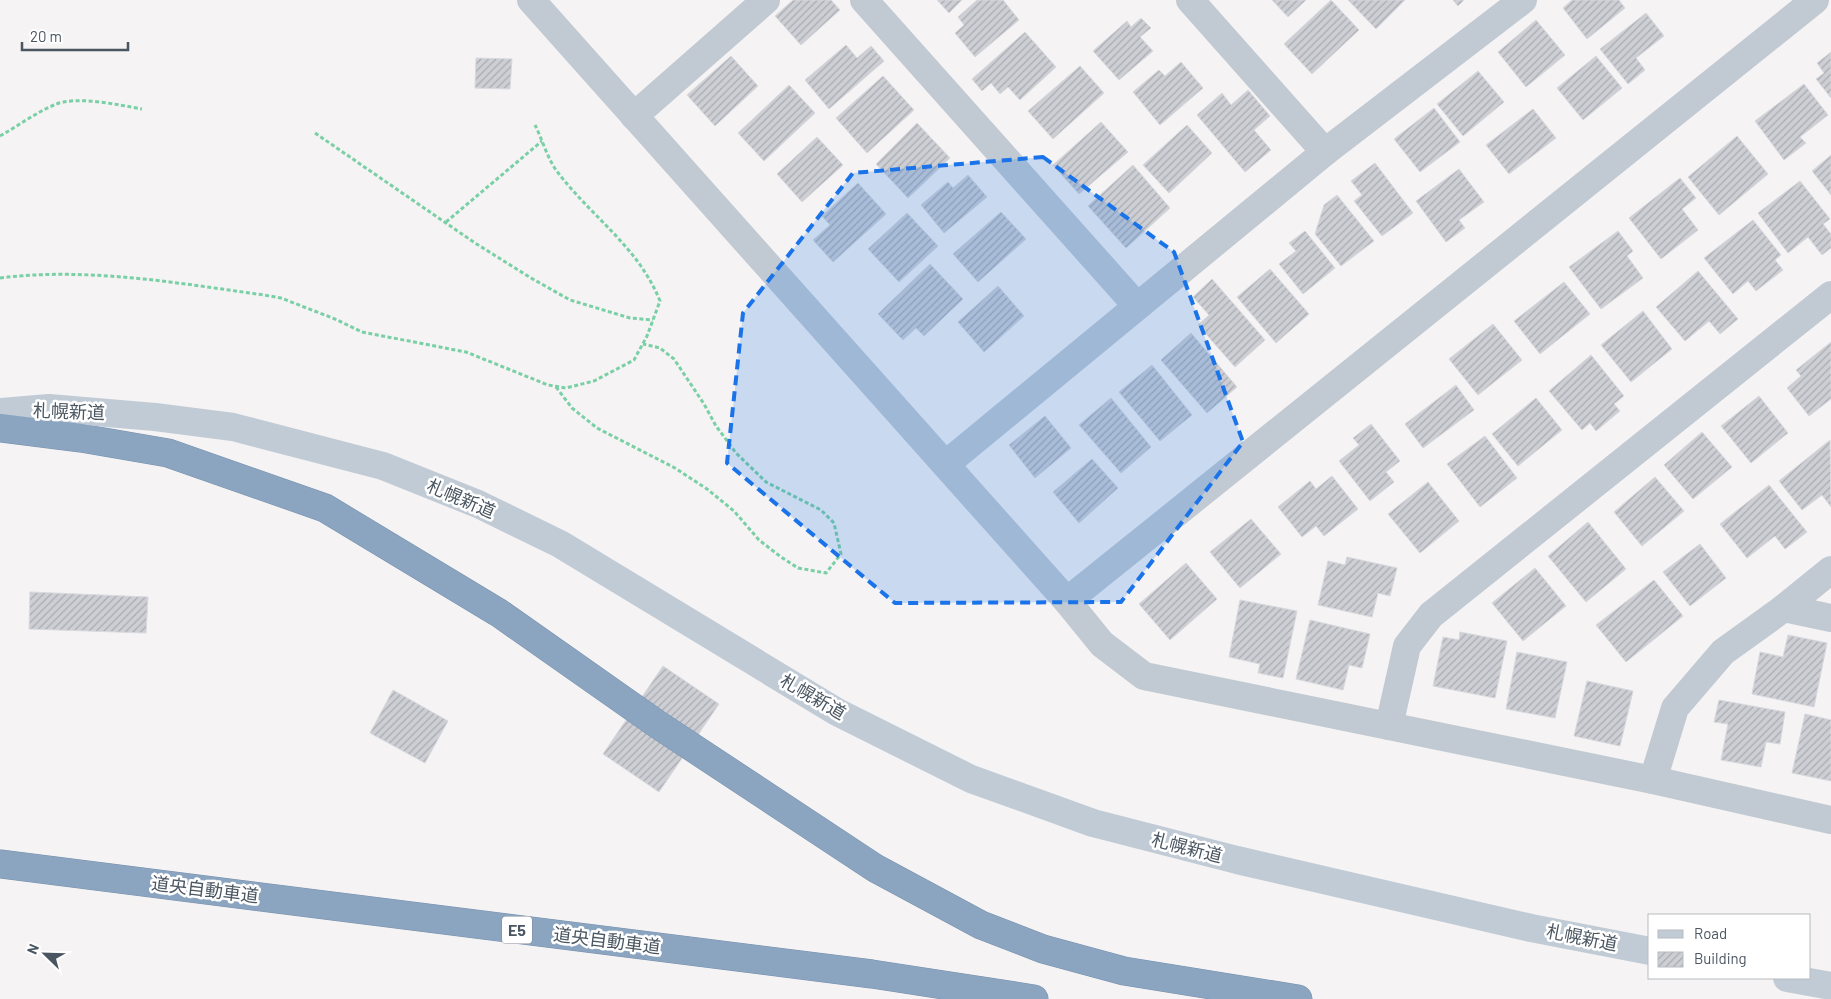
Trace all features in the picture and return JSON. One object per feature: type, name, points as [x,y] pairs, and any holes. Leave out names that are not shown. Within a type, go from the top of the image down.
[{"type":"highway","points":[[0,428],[80,438],[168,453],[325,508],[499,613],[657,724],[875,868],[981,925],[1043,949],[1124,971],[1298,999]]},
{"type":"highway","name":"道央自動車道","points":[[0,864],[872,974],[1034,999]]},
{"type":"street","points":[[531,0],[946,464],[1067,601],[1102,644],[1144,676],[1653,780],[1831,820]]},
{"type":"street","points":[[634,116],[766,0]]},
{"type":"street","points":[[864,0],[1137,306]]},
{"type":"street","points":[[1190,0],[1325,152]]},
{"type":"street","points":[[946,464],[1325,152],[1523,0]]},
{"type":"street","points":[[1067,601],[1815,0]]},
{"type":"street","points":[[1388,726],[1406,646],[1431,615],[1831,295]]},
{"type":"street","name":"札幌新道","points":[[0,412],[49,408],[155,417],[233,427],[383,466],[478,504],[560,544],[837,712],[971,779],[1093,823],[1237,860],[1531,928],[1648,951]]},
{"type":"street","points":[[1653,780],[1675,708],[1723,652],[1784,608],[1831,570]]},
{"type":"street","points":[[1784,608],[1831,618]]},
{"type":"street","points":[[1792,979],[1831,986]]},
{"type":"path","points":[[0,136],[55,104],[104,102],[142,109]]},
{"type":"path","points":[[0,278],[24,275],[81,275],[147,280],[264,295],[280,298],[335,319],[362,332],[466,352],[531,379],[556,386],[566,388],[594,381],[634,360],[643,344],[660,301],[652,281],[629,249],[555,169],[535,125]]},
{"type":"path","points":[[315,133],[531,278],[570,300],[630,318],[653,320]]},
{"type":"path","points":[[446,222],[542,141]]},
{"type":"path","points":[[556,386],[572,408],[597,428],[675,468],[708,489],[734,511],[759,540],[781,557],[798,568],[826,573],[841,554],[834,523],[821,510],[766,482],[736,453],[716,426],[704,404],[674,359],[660,348],[643,344]]},
{"type":"highlighted area","points":[[1043,157],[1174,252],[1243,442],[1121,602],[895,603],[727,463],[743,313],[853,173]]},
{"type":"building","points":[[793,0],[831,0],[840,10],[801,45],[775,16]]},
{"type":"building","points":[[937,0],[962,0],[949,13]]},
{"type":"building","points":[[977,0],[1003,0],[1019,20],[975,57],[955,33],[964,25],[958,17]]},
{"type":"building","points":[[1272,0],[1306,0],[1288,17]]},
{"type":"building","points":[[1331,0],[1359,30],[1312,74],[1284,44]]},
{"type":"building","points":[[1348,0],[1405,0],[1376,29]]},
{"type":"building","points":[[1453,0],[1464,0],[1458,6]]},
{"type":"building","points":[[1572,0],[1619,0],[1625,8],[1587,39],[1563,8]]},
{"type":"building","points":[[1646,13],[1664,36],[1636,58],[1645,70],[1628,84],[1600,49]]},
{"type":"building","points":[[1141,18],[1151,28],[1140,37],[1153,51],[1119,80],[1093,51],[1127,21],[1131,27]]},
{"type":"building","points":[[1536,20],[1565,55],[1526,87],[1498,52]]},
{"type":"building","points":[[1025,32],[1056,67],[1020,100],[1008,87],[1000,94],[991,83],[982,91],[972,79]]},
{"type":"building","points":[[846,45],[857,58],[871,46],[884,61],[829,109],[805,80]]},
{"type":"building","points":[[1831,52],[1831,98],[1816,79],[1824,73],[1817,63]]},
{"type":"building","points":[[731,56],[758,86],[715,126],[687,95]]},
{"type":"building","points":[[1596,56],[1622,88],[1583,120],[1557,88]]},
{"type":"building","points":[[476,58],[512,59],[510,89],[475,88]]},
{"type":"building","points":[[1181,62],[1203,88],[1160,125],[1133,92],[1159,70],[1165,76]]},
{"type":"building","points":[[1080,66],[1104,93],[1053,139],[1028,111]]},
{"type":"building","points":[[1478,71],[1504,102],[1463,136],[1437,104]]},
{"type":"building","points":[[883,76],[914,110],[867,153],[836,118]]},
{"type":"building","points":[[1804,84],[1828,115],[1800,137],[1806,143],[1784,160],[1755,121]]},
{"type":"building","points":[[789,85],[815,113],[764,161],[738,133]]},
{"type":"building","points":[[1248,90],[1270,116],[1254,130],[1271,150],[1245,172],[1197,115],[1222,93],[1231,105]]},
{"type":"building","points":[[1434,108],[1460,142],[1420,172],[1394,139]]},
{"type":"building","points":[[1533,109],[1556,138],[1509,174],[1486,145]]},
{"type":"building","points":[[1101,122],[1128,152],[1079,194],[1053,165]]},
{"type":"building","points":[[917,123],[950,158],[908,198],[876,164]]},
{"type":"building","points":[[1187,125],[1212,153],[1169,193],[1143,165]]},
{"type":"building","points":[[1737,136],[1768,174],[1719,215],[1688,177]]},
{"type":"building","points":[[817,137],[843,165],[802,202],[777,174]]},
{"type":"building","points":[[1831,155],[1831,195],[1812,171]]},
{"type":"building","points":[[1375,163],[1413,213],[1382,236],[1354,201],[1362,195],[1351,181]]},
{"type":"building","points":[[1133,165],[1170,208],[1126,248],[1088,206]]},
{"type":"building","points":[[1459,169],[1484,202],[1459,220],[1465,228],[1446,242],[1416,201]]},
{"type":"building","points":[[968,175],[987,197],[944,233],[921,205],[948,182],[953,188]]},
{"type":"building","points":[[1680,178],[1696,198],[1682,209],[1698,230],[1661,259],[1629,218]]},
{"type":"building","points":[[1800,181],[1830,219],[1823,224],[1831,234],[1831,248],[1822,255],[1808,237],[1788,253],[1758,213]]},
{"type":"building","points":[[858,183],[886,214],[833,262],[813,240],[830,225],[822,216]]},
{"type":"building","points":[[1337,195],[1374,241],[1341,266],[1315,234],[1324,205]]},
{"type":"building","points":[[1001,212],[1026,239],[978,282],[953,254]]},
{"type":"building","points":[[907,213],[938,246],[899,282],[868,249]]},
{"type":"building","points":[[1753,220],[1781,255],[1775,260],[1783,270],[1756,291],[1748,281],[1733,294],[1704,258]]},
{"type":"building","points":[[1305,231],[1335,268],[1303,294],[1279,264],[1296,251],[1289,243]]},
{"type":"building","points":[[1618,231],[1633,251],[1627,256],[1643,278],[1601,309],[1569,267]]},
{"type":"building","points":[[930,264],[963,299],[924,336],[916,328],[903,340],[878,314]]},
{"type":"building","points":[[1270,269],[1309,314],[1276,343],[1237,297]]},
{"type":"building","points":[[1698,271],[1738,319],[1720,334],[1709,321],[1685,341],[1656,307]]},
{"type":"building","points":[[1212,279],[1265,340],[1235,367],[1198,325],[1209,315],[1193,297]]},
{"type":"building","points":[[1564,282],[1590,314],[1540,354],[1514,321]]},
{"type":"building","points":[[998,286],[1024,316],[984,352],[958,322]]},
{"type":"building","points":[[1643,311],[1672,349],[1631,382],[1601,345]]},
{"type":"building","points":[[1493,324],[1522,360],[1478,395],[1449,359]]},
{"type":"building","points":[[1191,333],[1237,387],[1207,413],[1161,360]]},
{"type":"building","points":[[1831,342],[1831,399],[1809,416],[1787,388],[1801,376],[1796,370]]},
{"type":"building","points":[[1591,355],[1624,396],[1614,404],[1620,411],[1596,431],[1590,423],[1582,430],[1549,391]]},
{"type":"building","points":[[1152,365],[1192,415],[1160,441],[1119,392]]},
{"type":"building","points":[[1456,385],[1474,410],[1423,448],[1405,424]]},
{"type":"building","points":[[1759,396],[1788,433],[1751,463],[1721,426]]},
{"type":"building","points":[[1111,398],[1151,447],[1121,473],[1079,425]]},
{"type":"building","points":[[1536,398],[1562,430],[1518,466],[1492,434]]},
{"type":"building","points":[[1045,416],[1071,448],[1035,478],[1009,445]]},
{"type":"building","points":[[1371,424],[1400,461],[1386,472],[1394,482],[1370,501],[1339,461],[1359,445],[1353,438]]},
{"type":"building","points":[[1702,432],[1732,467],[1693,499],[1664,465]]},
{"type":"building","points":[[1485,436],[1517,478],[1480,507],[1447,464]]},
{"type":"building","points":[[1830,440],[1831,507],[1822,495],[1802,510],[1779,481]]},
{"type":"building","points":[[1092,459],[1118,488],[1079,523],[1053,492]]},
{"type":"building","points":[[1332,476],[1358,509],[1324,536],[1316,526],[1302,537],[1278,507],[1310,481],[1316,489]]},
{"type":"building","points":[[1655,477],[1684,511],[1642,546],[1614,512]]},
{"type":"building","points":[[1428,482],[1459,521],[1420,553],[1388,514]]},
{"type":"building","points":[[1769,485],[1807,532],[1785,549],[1775,536],[1747,558],[1720,524]]},
{"type":"building","points":[[1251,519],[1281,554],[1240,588],[1210,552]]},
{"type":"building","points":[[1588,522],[1626,569],[1586,602],[1548,556]]},
{"type":"building","points":[[1700,544],[1726,578],[1690,606],[1663,572]]},
{"type":"building","points":[[1347,557],[1397,568],[1390,596],[1378,593],[1372,617],[1318,605],[1328,561],[1345,565]]},
{"type":"building","points":[[1186,563],[1217,599],[1170,640],[1139,604]]},
{"type":"building","points":[[1535,568],[1566,606],[1523,641],[1492,603]]},
{"type":"building","points":[[1654,580],[1683,616],[1626,662],[1596,625]]},
{"type":"building","points":[[30,592],[148,597],[146,633],[29,629]]},
{"type":"building","points":[[1240,600],[1297,611],[1283,678],[1258,673],[1260,664],[1229,657]]},
{"type":"building","points":[[1310,620],[1370,634],[1362,668],[1349,665],[1343,690],[1296,679]]},
{"type":"building","points":[[1460,632],[1507,641],[1495,698],[1433,686],[1443,637],[1459,640]]},
{"type":"building","points":[[1788,635],[1827,643],[1814,707],[1752,694],[1760,652],[1783,657]]},
{"type":"building","points":[[1517,652],[1567,662],[1555,718],[1506,709]]},
{"type":"building","points":[[663,666],[719,704],[659,792],[603,754]]},
{"type":"building","points":[[1587,681],[1633,691],[1620,746],[1574,736]]},
{"type":"building","points":[[393,690],[448,721],[425,763],[370,733]]},
{"type":"building","points":[[1719,700],[1785,712],[1780,744],[1766,742],[1761,767],[1721,760],[1728,724],[1714,722]]},
{"type":"building","points":[[1805,714],[1831,720],[1831,781],[1792,773]]}]
